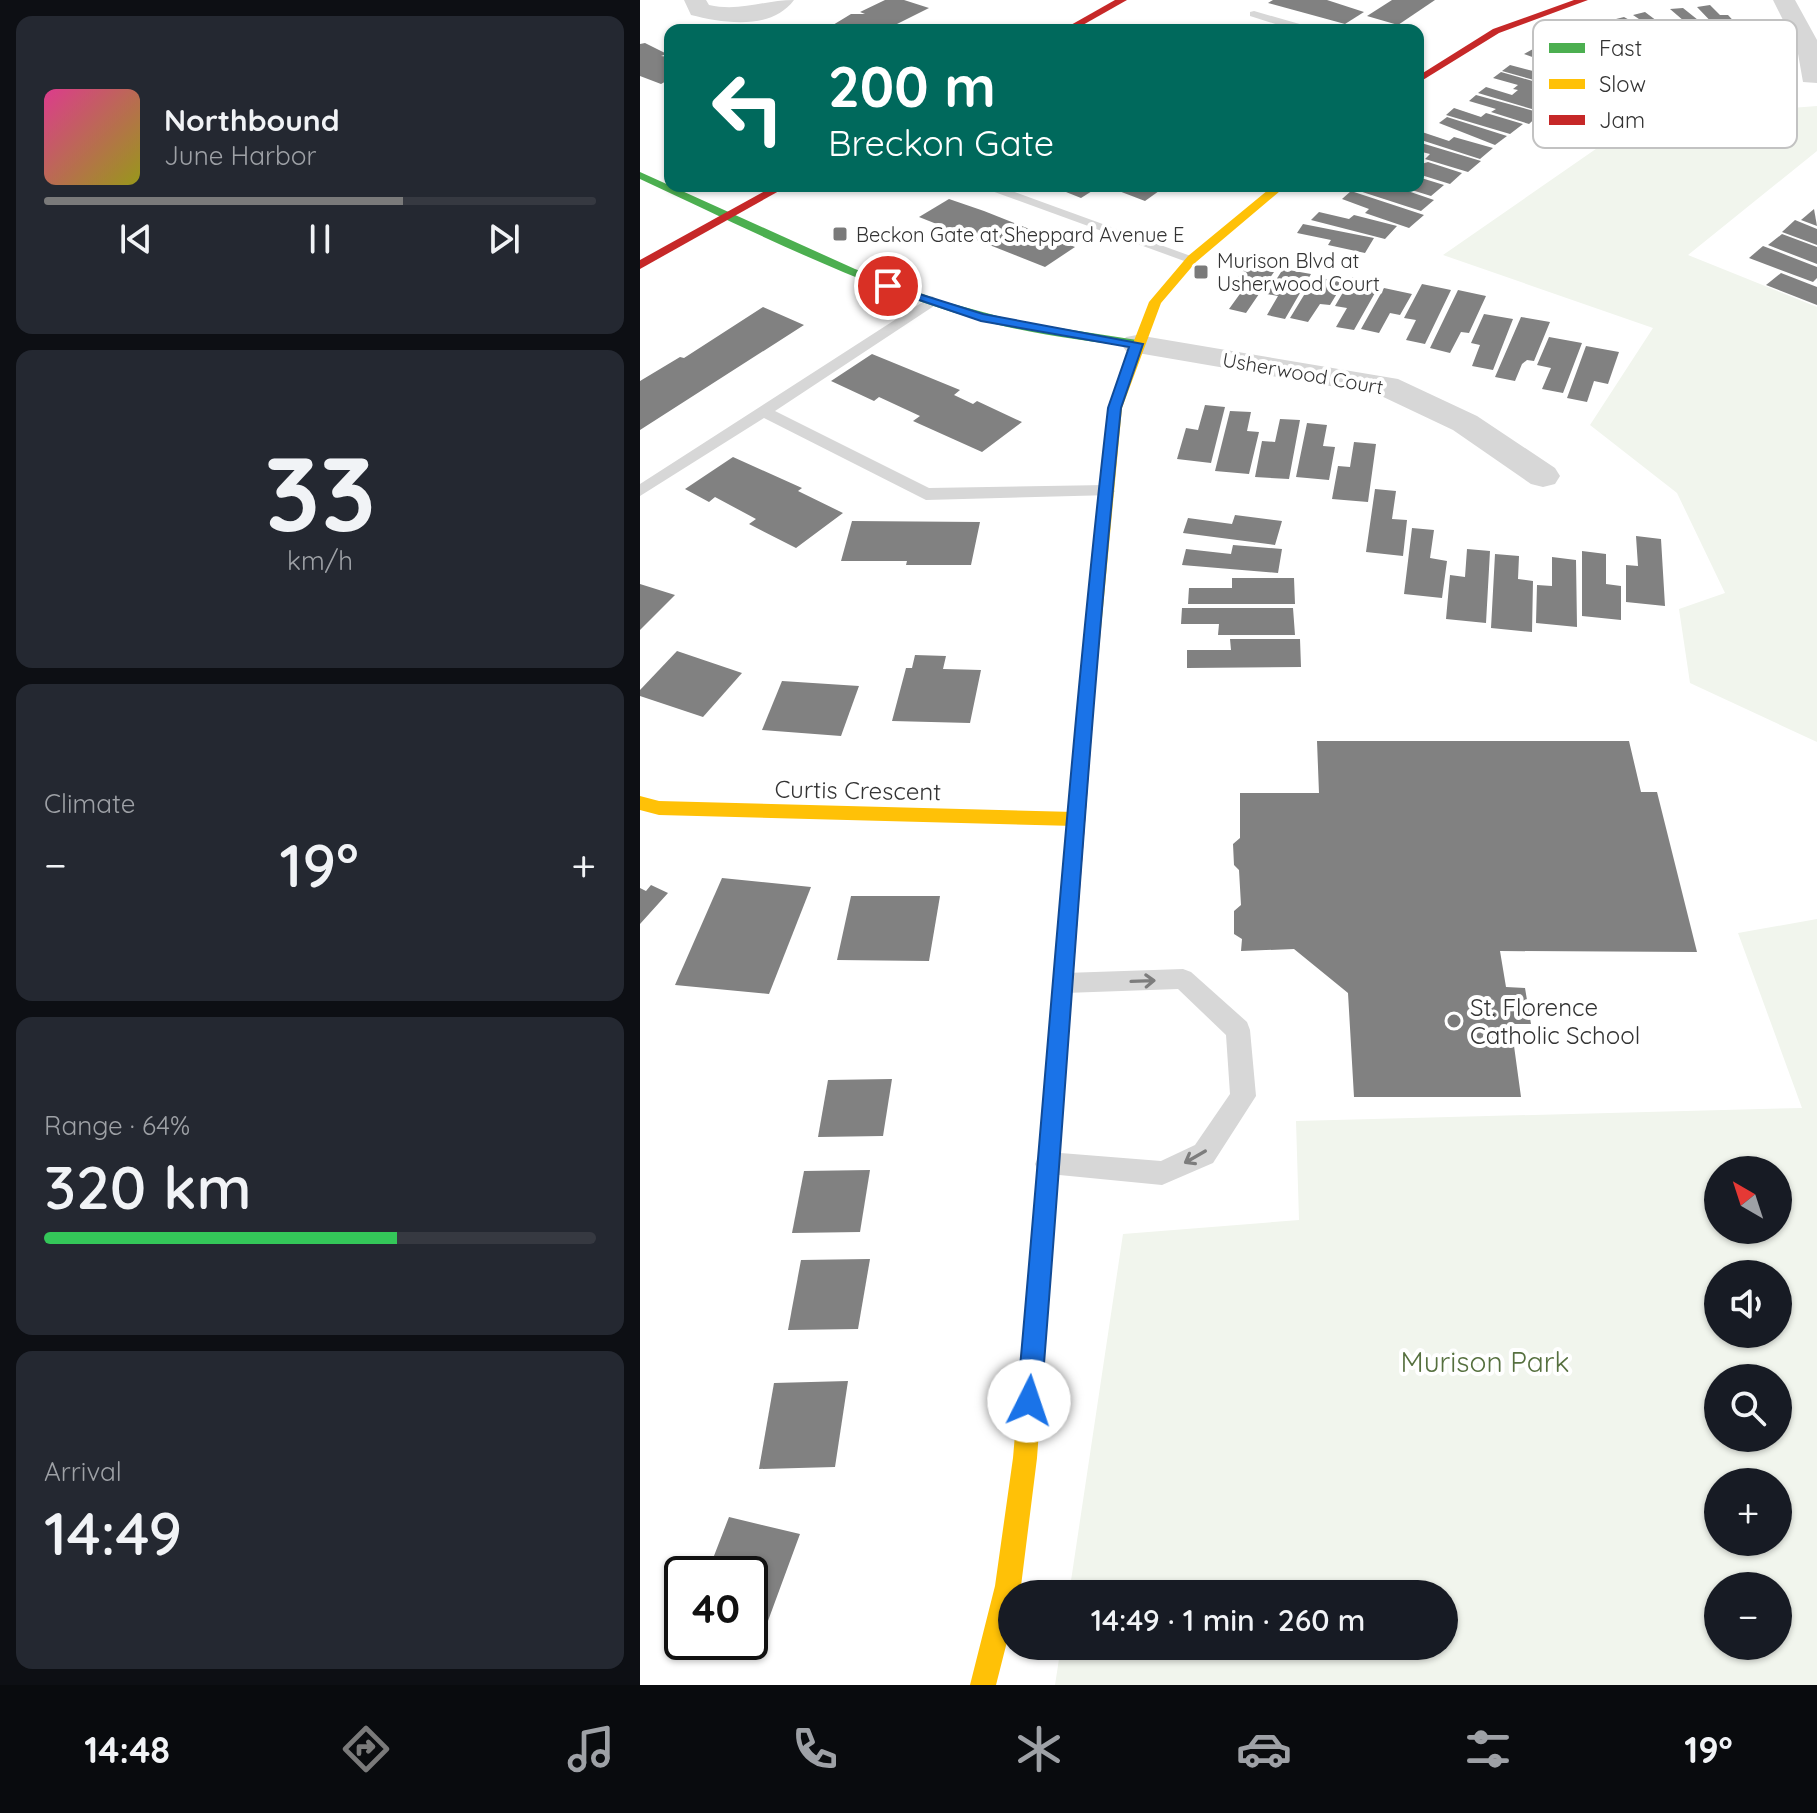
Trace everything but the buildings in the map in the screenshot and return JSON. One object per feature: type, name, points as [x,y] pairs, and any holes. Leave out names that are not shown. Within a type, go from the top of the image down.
[{"type":"street","points":[[695,0],[699,10],[726,17],[774,8],[783,0]]},
{"type":"street","points":[[1078,24],[1122,0]]},
{"type":"street","points":[[1426,66],[1523,16],[1583,0]]},
{"type":"street","points":[[1784,0],[1794,20]]},
{"type":"street","points":[[1797,25],[1809,48],[1812,77]]},
{"type":"street","points":[[640,175],[664,186]]},
{"type":"street","points":[[678,192],[932,301],[981,317],[1040,330],[1137,344]]},
{"type":"street","points":[[640,265],[771,192]]},
{"type":"street","points":[[983,1685],[1016,1543],[1065,983],[1075,819],[1115,408],[1155,302],[1192,259],[1273,192]]},
{"type":"street","name":"Usherwood Court","points":[[1137,344],[1386,386],[1465,423],[1543,476]]},
{"type":"street","name":"Curtis Crescent","points":[[640,803],[689,809],[1075,819]]},
{"type":"lane","points":[[1254,14],[1286,24]]},
{"type":"lane","points":[[1002,192],[1192,259]]},
{"type":"lane","points":[[641,491],[932,301]]},
{"type":"lane","points":[[765,412],[926,494],[1106,491]]},
{"type":"lane","points":[[1048,1164],[1162,1173],[1204,1154],[1243,1096],[1238,1030],[1183,979],[1065,983]]},
{"type":"green space","points":[[1817,106],[1817,151],[1688,255],[1817,307],[1817,742],[1690,683],[1679,609],[1725,593],[1677,493],[1590,425],[1653,328],[1443,255],[1597,148],[1797,148],[1797,108]]},
{"type":"green space","name":"Murison Park","points":[[1817,919],[1817,1685],[1055,1685],[1059,1660],[1458,1660],[1458,1580],[1071,1580],[1123,1234],[1299,1220],[1296,1121],[1802,1108],[1738,933]]},
{"type":"traffic: fast","points":[[640,175],[664,186]]},
{"type":"traffic: fast","points":[[677,192],[808,253],[937,304],[1020,326],[1137,344]]},
{"type":"traffic: slow","points":[[1087,692],[1115,408],[1155,302],[1192,259],[1273,192]]},
{"type":"traffic: slow","points":[[640,803],[659,808],[1075,819]]},
{"type":"traffic: slow","points":[[983,1685],[1008,1586],[1025,1458],[1040,1269]]},
{"type":"traffic: jam","points":[[1078,24],[1122,0]]},
{"type":"traffic: jam","points":[[1424,76],[1496,31],[1583,0]]},
{"type":"traffic: jam","points":[[640,265],[771,192]]},
{"type":"traffic: jam","points":[[1040,1269],[1087,692]]},
{"type":"place","name":"Beckon Gate at Sheppard Avenue E","points":[[840,234]]},
{"type":"place","name":"Murison Blvd at Usherwood Court","points":[[1201,272]]},
{"type":"place","name":"St. Florence Catholic School","points":[[1454,1021]]},
{"type":"route","points":[[888,286],[981,317],[1040,330],[1137,344],[1115,408],[1109,463],[1075,819],[1065,983],[1029,1401]]}]
